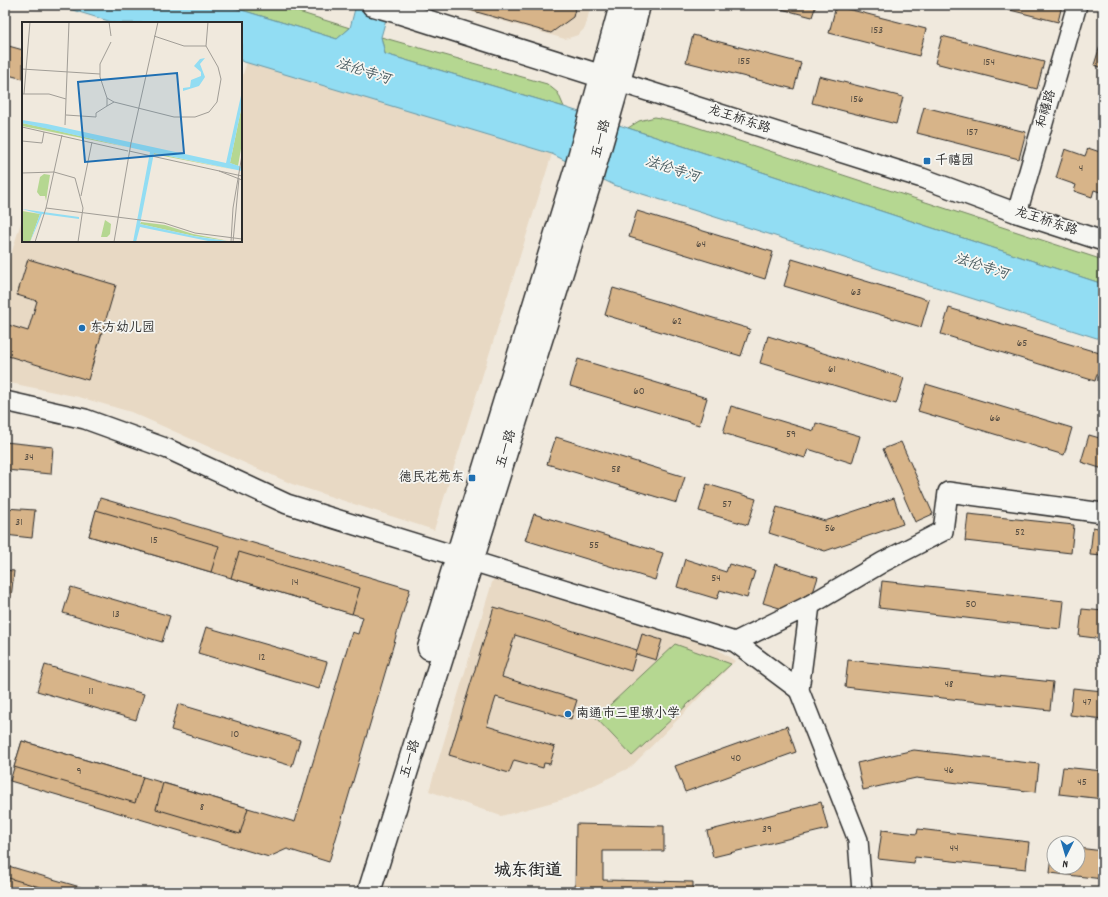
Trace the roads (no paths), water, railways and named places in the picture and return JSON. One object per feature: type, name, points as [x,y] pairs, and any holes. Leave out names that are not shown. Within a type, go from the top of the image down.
[{"type":"main road","name":"龙王桥东路","points":[[373,5],[611,79]]},
{"type":"main road","name":"五一路","points":[[611,79],[621,5]]},
{"type":"main road","name":"五一路","points":[[355,892],[465,558],[584,172],[611,79],[639,5]]},
{"type":"main road","name":"五一路","points":[[369,892],[465,558]]},
{"type":"street","name":"和禧路","points":[[1017,213],[1077,5]]},
{"type":"street","name":"龙王桥东路","points":[[611,79],[922,178],[1017,213],[1103,241]]},
{"type":"street","points":[[5,401],[85,419],[168,449],[287,504],[735,642],[799,690]]},
{"type":"street","points":[[735,642],[810,604],[883,562],[943,532],[948,492],[1103,513]]},
{"type":"street","points":[[810,604],[799,690],[858,840],[862,892]]},
{"type":"water","name":"法伦寺河","points":[[56,5],[225,5],[337,39],[350,28],[356,5],[390,5],[381,37],[385,54],[564,107],[1103,284],[1103,340],[614,185],[552,154],[242,61],[242,22],[112,22]]},
{"type":"place","name":"千禧园","points":[[927,161]]},
{"type":"place","name":"东方幼儿园","points":[[82,328]]},
{"type":"place","name":"德民花苑东","points":[[472,478]]},
{"type":"place","name":"南通市三里墩小学","points":[[568,714]]},
{"type":"district","name":"城东街道","points":[[528,872]]}]
